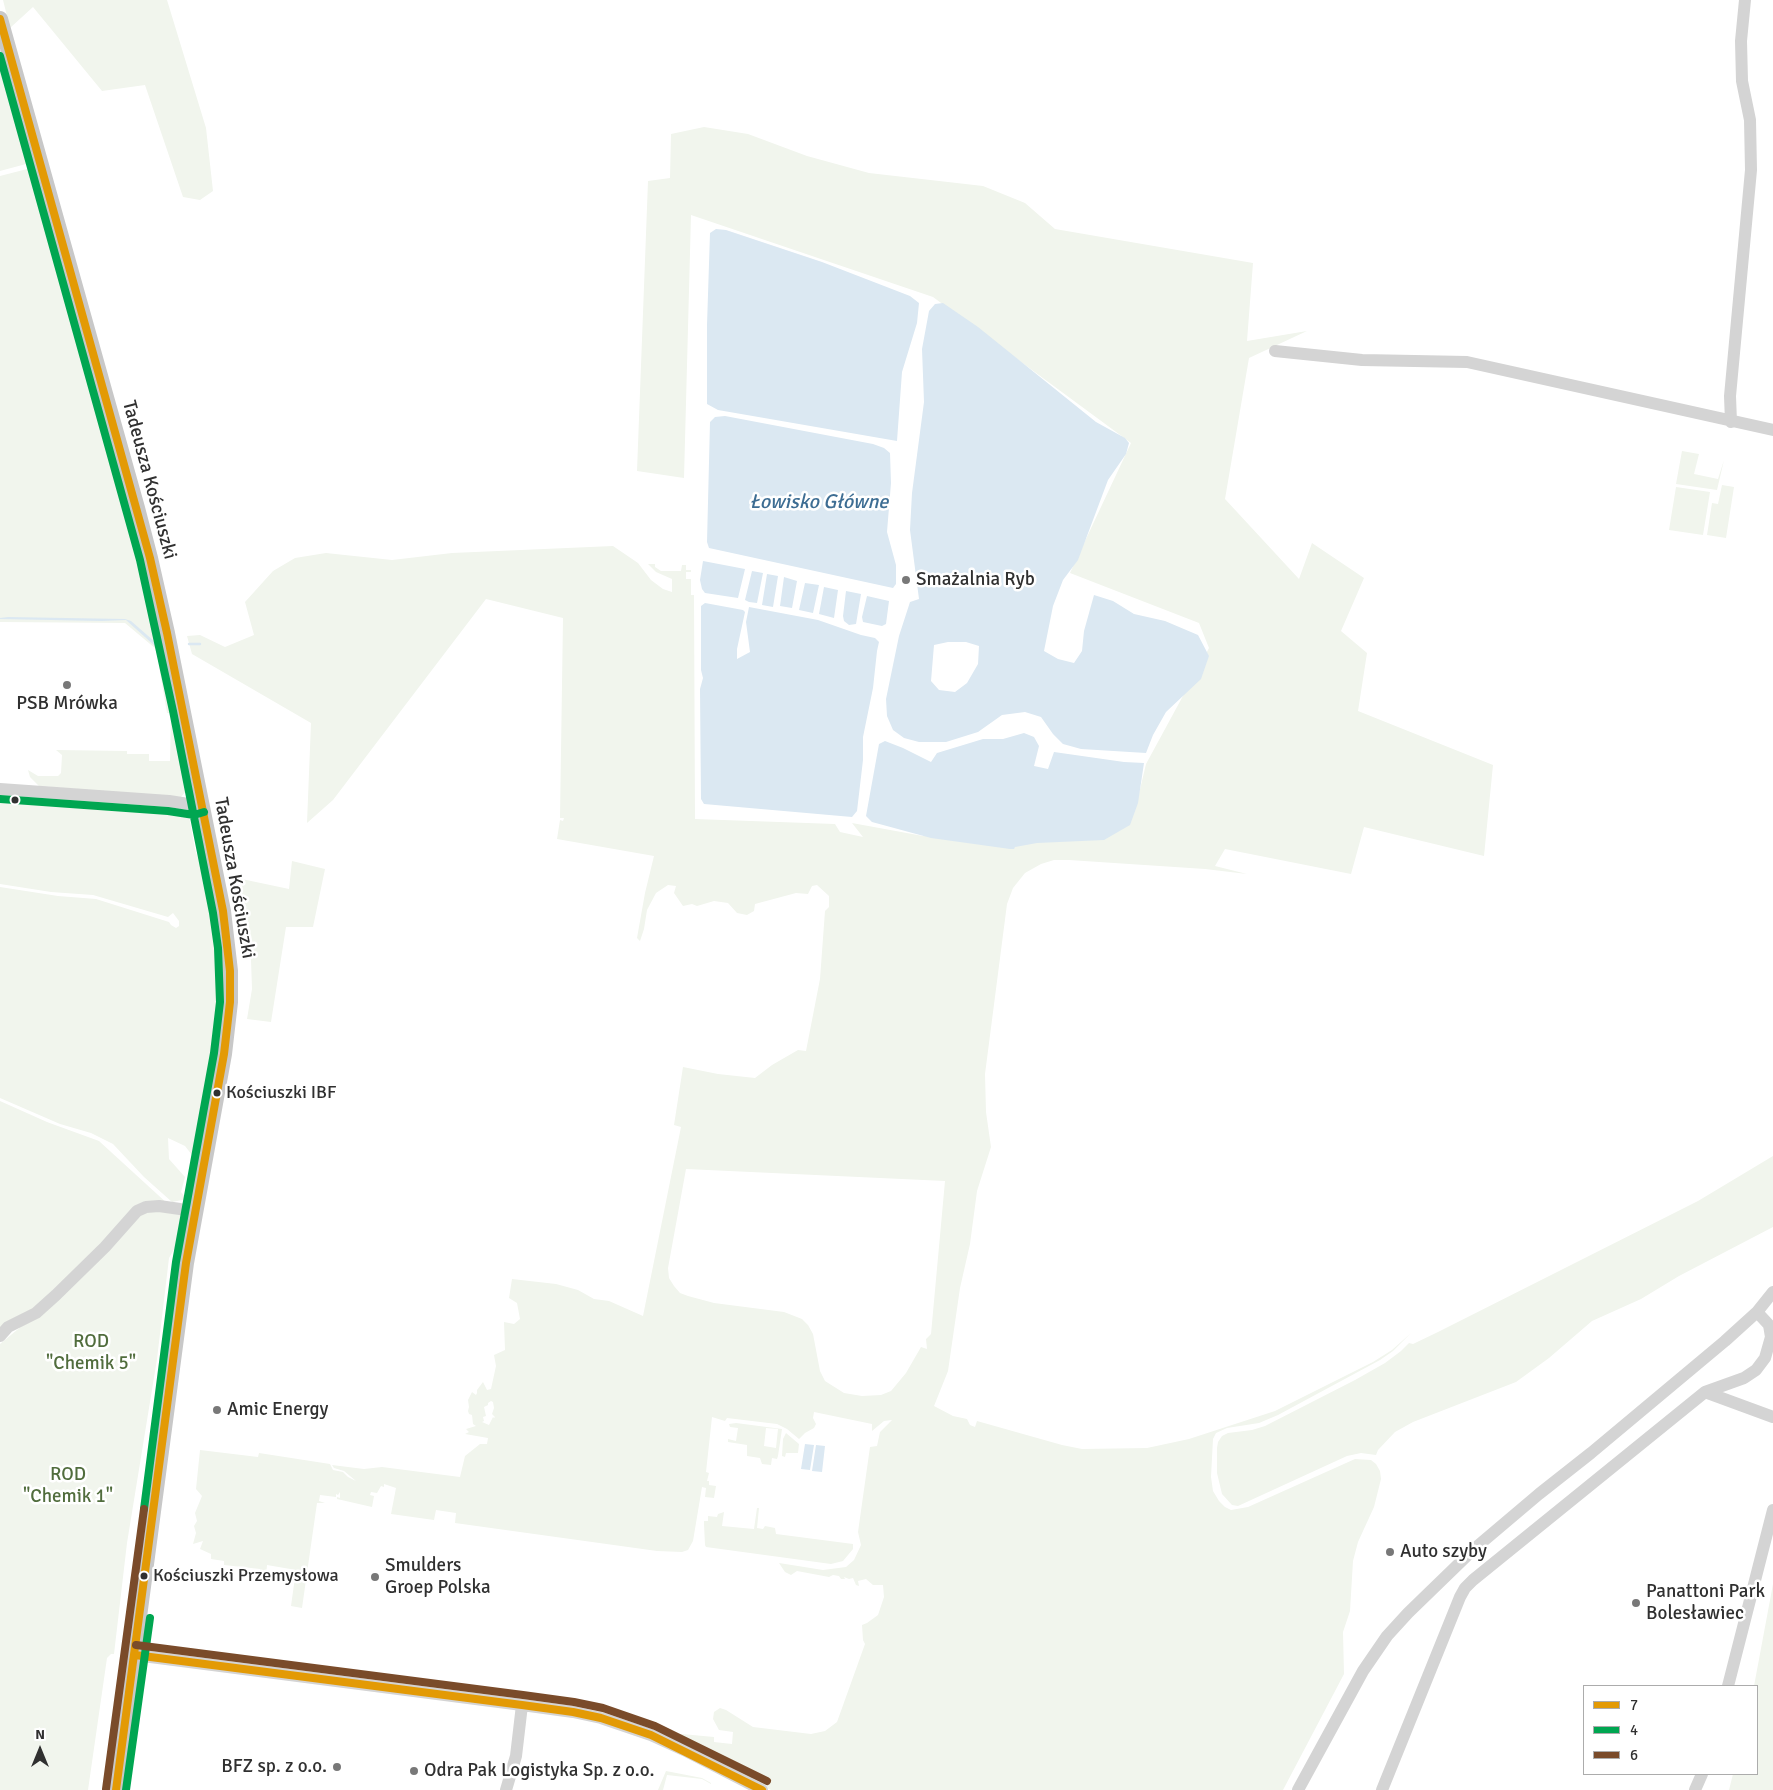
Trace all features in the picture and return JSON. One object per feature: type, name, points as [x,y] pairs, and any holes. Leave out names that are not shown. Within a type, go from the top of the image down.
[{"type":"main road","name":"Tadeusza Kościuszki","points":[[0,20],[137,508],[167,633],[223,911],[230,971],[230,1002],[224,1054],[194,1213],[116,1790]]},
{"type":"street","points":[[1731,422],[1730,396],[1751,170],[1750,120],[1742,81],[1741,41],[1746,0]]},
{"type":"street","points":[[1275,351],[1362,360],[1466,362],[1773,430]]},
{"type":"street","points":[[0,789],[201,804]]},
{"type":"street","points":[[0,1336],[8,1327],[36,1313],[49,1302],[88,1264],[137,1211],[146,1207],[159,1206],[194,1213]]},
{"type":"street","points":[[1298,1790],[1363,1671],[1387,1636],[1424,1596],[1474,1549],[1654,1401],[1757,1312],[1773,1292]]},
{"type":"street","points":[[1382,1790],[1465,1588],[1472,1580],[1705,1392],[1744,1378],[1756,1370],[1768,1351],[1772,1337],[1769,1325],[1757,1312]]},
{"type":"street","points":[[1705,1392],[1773,1417]]},
{"type":"street","points":[[1728,1685],[1773,1510]]},
{"type":"street","points":[[135,1654],[573,1712],[623,1725],[684,1750],[762,1790]]},
{"type":"street","points":[[506,1790],[516,1756],[522,1705]]},
{"type":"street","points":[[1695,1790],[1702,1775]]},
{"type":"green space","points":[[3,0],[167,0],[206,128],[213,191],[200,200],[183,197],[145,85],[102,91],[33,7],[10,28]]},
{"type":"green space","points":[[0,59],[26,164],[0,171]]},
{"type":"green space","points":[[704,127],[748,134],[807,156],[869,173],[983,186],[1025,203],[1055,229],[1253,263],[1247,341],[1307,331],[1249,358],[1225,499],[1299,579],[1312,543],[1364,578],[1341,631],[1367,653],[1358,711],[1493,765],[1484,856],[1364,827],[1351,874],[1225,849],[1215,866],[1247,874],[1205,869],[1054,860],[1041,864],[1025,873],[1013,888],[1007,904],[985,1074],[986,1112],[991,1147],[977,1191],[970,1244],[960,1288],[948,1371],[934,1406],[953,1416],[967,1419],[970,1425],[975,1427],[977,1421],[1082,1449],[1147,1448],[1189,1439],[1275,1411],[1373,1362],[1392,1350],[1411,1333],[1393,1351],[1380,1360],[1278,1415],[1259,1423],[1227,1428],[1216,1433],[1213,1439],[1211,1477],[1213,1491],[1219,1501],[1231,1510],[1248,1507],[1355,1459],[1371,1460],[1380,1471],[1381,1479],[1374,1507],[1358,1542],[1353,1561],[1350,1611],[1343,1632],[1344,1674],[1283,1790],[771,1790],[681,1746],[677,1738],[678,1734],[714,1737],[714,1742],[732,1744],[733,1732],[719,1730],[713,1719],[714,1712],[720,1708],[753,1727],[811,1734],[825,1731],[837,1722],[865,1644],[862,1625],[878,1615],[884,1597],[883,1585],[873,1585],[866,1579],[858,1581],[859,1586],[856,1585],[853,1578],[844,1577],[845,1579],[841,1579],[839,1576],[833,1575],[829,1577],[797,1571],[791,1575],[785,1572],[779,1563],[823,1570],[846,1567],[854,1560],[861,1545],[858,1532],[870,1447],[877,1446],[880,1432],[892,1420],[884,1421],[872,1431],[872,1424],[814,1412],[813,1418],[816,1424],[814,1428],[799,1439],[787,1429],[777,1424],[727,1418],[725,1421],[712,1417],[706,1472],[709,1473],[707,1481],[709,1481],[709,1485],[716,1486],[714,1498],[705,1497],[706,1488],[702,1487],[693,1541],[688,1550],[682,1552],[657,1551],[455,1523],[456,1513],[436,1510],[434,1520],[391,1514],[396,1488],[384,1484],[384,1487],[381,1486],[377,1493],[371,1492],[370,1495],[374,1496],[372,1507],[337,1499],[337,1497],[340,1498],[340,1492],[338,1495],[336,1494],[336,1497],[320,1495],[319,1501],[325,1503],[317,1503],[302,1608],[291,1606],[296,1570],[267,1565],[266,1577],[259,1576],[260,1569],[224,1565],[224,1561],[211,1559],[211,1554],[200,1549],[203,1541],[193,1544],[196,1533],[194,1526],[197,1521],[195,1513],[202,1496],[196,1489],[200,1450],[258,1457],[259,1453],[330,1464],[333,1470],[343,1472],[356,1481],[344,1471],[334,1468],[332,1465],[364,1469],[382,1467],[460,1477],[465,1456],[480,1444],[487,1444],[488,1438],[465,1434],[469,1432],[466,1429],[476,1426],[473,1424],[472,1415],[468,1411],[468,1400],[472,1392],[476,1395],[483,1382],[487,1390],[491,1389],[496,1366],[494,1355],[505,1350],[504,1322],[514,1324],[520,1319],[517,1303],[509,1298],[512,1279],[556,1284],[578,1290],[594,1299],[609,1301],[643,1316],[681,1127],[674,1125],[683,1067],[718,1074],[755,1078],[772,1065],[798,1050],[806,1051],[820,979],[825,911],[829,907],[829,896],[817,885],[812,886],[808,894],[796,893],[755,904],[754,911],[747,915],[737,913],[728,903],[714,901],[697,906],[692,904],[683,906],[674,893],[676,886],[668,885],[656,893],[647,910],[640,941],[637,938],[654,856],[557,839],[560,820],[563,821],[564,818],[560,818],[563,618],[486,599],[333,800],[307,823],[311,723],[192,654],[187,636],[200,635],[225,647],[254,635],[245,602],[273,571],[295,558],[326,553],[392,560],[452,553],[613,546],[638,563],[651,580],[663,589],[672,592],[672,579],[656,572],[648,564],[655,564],[655,567],[661,571],[681,571],[682,565],[686,565],[686,570],[691,570],[691,572],[686,572],[686,579],[691,579],[691,595],[694,595],[695,819],[835,824],[840,832],[863,837],[852,823],[923,836],[1137,802],[1146,764],[1209,648],[1199,623],[1070,573],[1131,443],[933,297],[691,215],[684,478],[637,471],[648,181],[670,178],[671,134]],"holes":[[[686,1169],[945,1181],[931,1334],[926,1339],[927,1349],[921,1347],[906,1373],[891,1391],[881,1395],[862,1396],[844,1393],[825,1381],[820,1371],[813,1334],[802,1319],[784,1312],[714,1303],[688,1296],[680,1293],[669,1278],[668,1268]],[[491,1401],[493,1402],[492,1414],[495,1417],[493,1417],[489,1425],[482,1422],[484,1421],[483,1417],[486,1416],[484,1407]]]},
{"type":"green space","points":[[34,168],[92,372],[85,375],[86,377],[93,377],[136,524],[162,647],[155,645],[163,649],[192,784],[181,797],[39,786],[30,777],[28,770],[38,776],[58,776],[61,773],[62,755],[56,750],[127,751],[127,754],[149,754],[149,761],[170,761],[171,713],[167,713],[156,649],[125,623],[0,622],[0,176]]},
{"type":"green space","points":[[1682,451],[1699,454],[1694,474],[1718,479],[1724,460],[1717,490],[1676,484]]},
{"type":"green space","points":[[1722,485],[1734,487],[1726,538],[1707,535],[1712,503],[1718,504]]},
{"type":"green space","points":[[1676,487],[1710,492],[1703,535],[1669,530]]},
{"type":"green space","points":[[0,792],[168,805],[188,811],[195,849],[216,923],[218,991],[213,1060],[195,1159],[185,1146],[168,1138],[169,1159],[185,1177],[181,1192],[187,1199],[172,1202],[144,1177],[113,1144],[91,1133],[60,1124],[0,1098],[0,887],[58,896],[96,899],[169,922],[176,928],[179,926],[179,921],[173,913],[168,917],[93,895],[51,892],[0,884]]},
{"type":"green space","points":[[292,861],[325,869],[313,927],[286,927],[271,1022],[247,1019],[252,989],[251,960],[237,878],[289,889]]},
{"type":"green space","points":[[0,1101],[47,1122],[99,1141],[169,1205],[146,1204],[54,1295],[0,1332]]},
{"type":"green space","points":[[1773,1156],[1773,1227],[1679,1276],[1641,1299],[1592,1321],[1549,1358],[1516,1382],[1413,1422],[1395,1432],[1378,1450],[1376,1455],[1361,1453],[1347,1456],[1238,1506],[1232,1505],[1222,1494],[1217,1473],[1217,1448],[1222,1436],[1228,1433],[1252,1430],[1265,1426],[1385,1363],[1409,1343],[1413,1344],[1438,1332],[1698,1201]]},
{"type":"green space","points":[[143,1210],[195,1213],[169,1258],[157,1359],[127,1543],[114,1654],[107,1658],[88,1790],[0,1790],[0,1344],[35,1315]]},
{"type":"green space","points":[[736,1423],[782,1429],[777,1459],[772,1458],[771,1465],[762,1464],[760,1458],[747,1456],[747,1445],[728,1442],[728,1439],[736,1441],[738,1428],[730,1427],[729,1424]],"holes":[[[766,1428],[778,1429],[776,1448],[764,1446]]]},
{"type":"green space","points":[[786,1433],[799,1444],[798,1453],[786,1453],[785,1457],[782,1456],[783,1439]]},
{"type":"green space","points":[[757,1508],[759,1508],[757,1528],[763,1529],[765,1526],[775,1528],[776,1534],[853,1544],[853,1549],[843,1561],[831,1564],[706,1547],[704,1521],[708,1521],[708,1516],[717,1517],[718,1514],[724,1512],[722,1526],[754,1529]]},
{"type":"green space","points":[[1773,1584],[1773,1790],[1729,1790],[1733,1775],[1758,1775],[1758,1685],[1754,1685]]},
{"type":"green space","points":[[666,1771],[702,1778],[711,1784],[702,1779],[667,1775],[663,1790],[658,1790]]},
{"type":"water","points":[[716,229],[726,230],[822,262],[910,296],[919,303],[917,323],[902,372],[897,441],[718,410],[707,404],[710,233]]},
{"type":"water","points":[[943,303],[978,327],[1096,422],[1125,438],[1129,443],[1126,454],[1108,480],[1078,560],[1063,580],[1053,606],[1044,651],[1058,659],[1074,663],[1082,651],[1084,631],[1094,595],[1113,601],[1134,614],[1165,621],[1198,635],[1209,656],[1201,679],[1166,712],[1153,735],[1146,753],[1081,749],[1063,744],[1041,717],[1025,712],[1002,715],[978,732],[946,742],[919,742],[904,738],[893,730],[887,716],[886,699],[899,636],[910,602],[919,599],[910,530],[912,493],[924,402],[922,349],[929,311],[935,304]],"holes":[[[948,642],[966,642],[979,646],[978,664],[967,683],[955,692],[939,690],[931,681],[934,645]]]},
{"type":"water","name":"Łowisko Główne","points":[[725,416],[873,444],[884,448],[890,453],[891,483],[887,532],[896,565],[896,584],[893,588],[709,548],[707,542],[710,422],[715,417]]},
{"type":"water","points":[[703,561],[745,569],[738,598],[705,593],[700,580]]},
{"type":"water","points":[[752,571],[763,573],[757,603],[745,600]]},
{"type":"water","points":[[767,574],[778,576],[773,607],[762,605]]},
{"type":"water","points":[[784,577],[797,581],[792,608],[780,606]]},
{"type":"water","points":[[805,583],[819,585],[813,613],[799,610]]},
{"type":"water","points":[[824,587],[838,590],[834,618],[819,614]]},
{"type":"water","points":[[846,591],[861,594],[856,624],[849,625],[844,621]]},
{"type":"water","points":[[867,596],[889,601],[886,624],[882,626],[863,622],[862,617]]},
{"type":"water","points":[[705,603],[743,610],[745,612],[737,649],[737,659],[750,652],[746,622],[749,607],[818,620],[875,638],[879,642],[873,688],[863,737],[863,760],[857,811],[852,817],[704,804],[701,799],[700,689],[703,678],[701,670],[701,606]]},
{"type":"water","points":[[8,617],[125,619],[131,621],[163,649],[155,646],[126,620],[0,619]]},
{"type":"water","points":[[1024,733],[1034,737],[1039,746],[1034,766],[1048,769],[1054,752],[1144,763],[1138,803],[1130,825],[1104,840],[1037,843],[1010,849],[931,838],[872,822],[866,816],[879,744],[885,741],[931,762],[937,753],[983,739],[1003,739]]},
{"type":"water","points":[[805,1444],[814,1445],[810,1470],[801,1469]]},
{"type":"water","points":[[816,1445],[825,1446],[822,1472],[812,1471]]},
{"type":"waterway","points":[[0,51],[31,160]]},
{"type":"waterway","points":[[34,173],[88,370]]},
{"type":"waterway","points":[[91,380],[142,561],[153,613]]},
{"type":"waterway","points":[[155,623],[158,639]]},
{"type":"waterway","points":[[189,644],[200,644]]},
{"type":"transit line","name":"7","points":[[0,19],[150,558],[223,911],[230,971],[230,1002],[224,1054],[186,1263],[116,1790]]},
{"type":"transit line","name":"4","points":[[0,56],[140,560],[173,711],[213,913],[218,948],[220,1002],[214,1053],[176,1262],[144,1509]]},
{"type":"transit line","name":"4","points":[[0,799],[168,811],[194,815],[204,812]]},
{"type":"transit line","name":"6","points":[[106,1789],[144,1509]]},
{"type":"transit line","name":"4","points":[[126,1790],[150,1618]]},
{"type":"transit line","name":"6","points":[[136,1645],[523,1695],[603,1708],[655,1726],[767,1781]]},
{"type":"transit line","name":"7","points":[[135,1655],[522,1705],[601,1718],[651,1735],[762,1790]]},
{"type":"place","name":"Smażalnia Ryb","points":[[906,580]]},
{"type":"place","name":"PSB Mrówka","points":[[67,685]]},
{"type":"place","name":"Kościuszki IBF","points":[[217,1093]]},
{"type":"place","name":"Amic Energy","points":[[217,1410]]},
{"type":"place","name":"Auto szyby","points":[[1390,1552]]},
{"type":"place","name":"Kościuszki Przemysłowa","points":[[144,1576]]},
{"type":"place","name":"Smulders Groep Polska","points":[[375,1577]]},
{"type":"place","name":"Panattoni Park Bolesławiec","points":[[1636,1603]]},
{"type":"place","name":"BFZ sp. z o.o.","points":[[337,1767]]},
{"type":"place","name":"Odra Pak Logistyka Sp. z o.o.","points":[[414,1771]]},
{"type":"park label","name":"ROD \"Chemik 5\"","points":[[91,1353]]},
{"type":"park label","name":"ROD \"Chemik 1\"","points":[[68,1486]]}]
